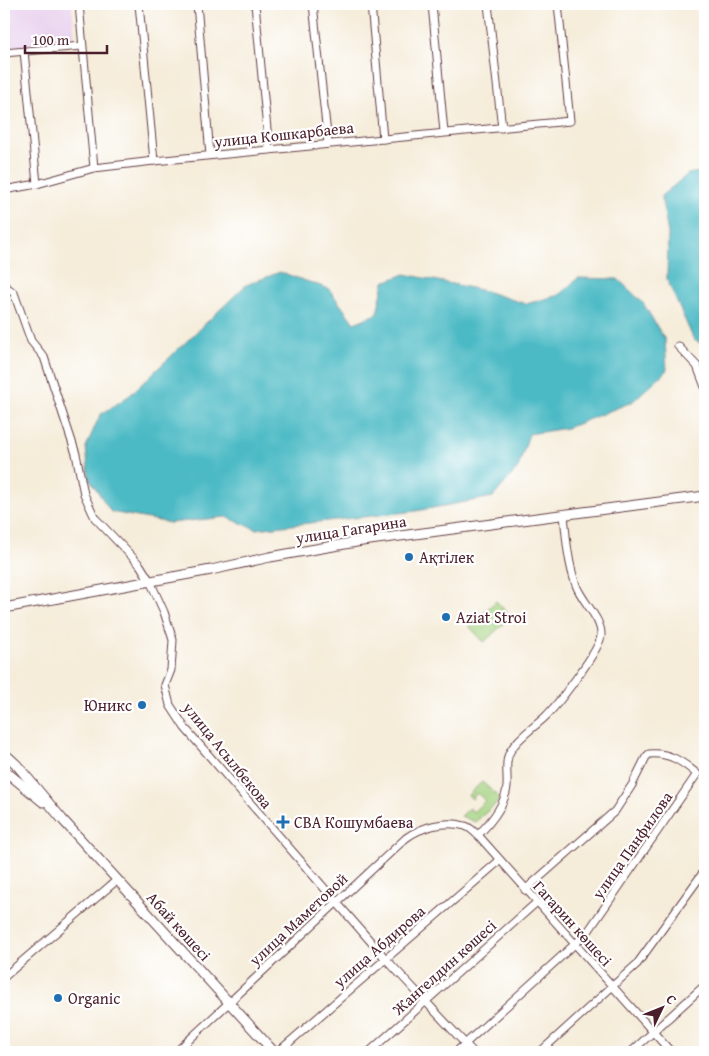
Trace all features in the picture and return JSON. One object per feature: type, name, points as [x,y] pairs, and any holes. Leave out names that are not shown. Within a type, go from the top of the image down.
[{"type":"main road","name":"улица Гагарина","points":[[4,608],[362,541],[705,496]]},
{"type":"main road","name":"Абай көшесі","points":[[4,753],[16,764],[62,819],[274,1052]]},
{"type":"main road","name":"Абай көшесі","points":[[4,770],[62,819]]},
{"type":"street","points":[[79,4],[94,168]]},
{"type":"street","points":[[139,4],[154,161]]},
{"type":"street","points":[[197,4],[210,155]]},
{"type":"street","points":[[255,4],[268,150]]},
{"type":"street","points":[[313,4],[328,144]]},
{"type":"street","points":[[371,4],[383,139]]},
{"type":"street","points":[[432,4],[444,132]]},
{"type":"street","points":[[488,4],[502,128]]},
{"type":"street","name":"улица Кошкарбаева","points":[[4,190],[37,184],[94,168],[210,155],[570,121],[558,4]]},
{"type":"street","points":[[4,53],[82,46]]},
{"type":"street","points":[[24,51],[37,184]]},
{"type":"street","name":"улица Асылбекова","points":[[4,285],[14,293],[31,341],[44,357],[76,454],[84,494],[94,518],[140,565],[150,581],[164,612],[173,640],[171,670],[165,685],[170,705],[185,728],[336,902],[385,958],[473,1052]]},
{"type":"street","points":[[678,346],[697,366],[705,387]]},
{"type":"street","points":[[478,835],[505,798],[507,761],[510,750],[548,714],[585,665],[600,640],[600,628],[579,592],[573,575],[564,514]]},
{"type":"street","name":"улица Панфилова","points":[[456,1052],[587,933],[697,774],[680,760],[670,756],[649,754],[615,811],[525,890]]},
{"type":"street","name":"Гагарин көшесі","points":[[449,824],[465,826],[478,835],[499,861],[671,1052]]},
{"type":"street","name":"улица Маметовой","points":[[176,1052],[336,902],[413,833],[438,825],[449,824]]},
{"type":"street","name":"улица Абдирова","points":[[278,1052],[499,861]]},
{"type":"street","points":[[540,1052],[637,964],[705,870]]},
{"type":"street","points":[[4,977],[117,880]]},
{"type":"street","name":"Жангелдин көшесі","points":[[369,1052],[537,902]]},
{"type":"street","points":[[631,1052],[705,985]]},
{"type":"shaded area","points":[[4,4],[72,4],[75,43],[4,48]]},
{"type":"green space","points":[[496,601],[511,617],[484,642],[469,626]]},
{"type":"green space","points":[[482,782],[499,797],[498,802],[475,822],[461,816],[470,808],[473,812],[485,801],[477,793],[472,799],[468,795]]},
{"type":"water","points":[[705,171],[705,345],[694,340],[667,280],[668,233],[661,196],[688,174]]},
{"type":"water","points":[[280,272],[329,289],[354,323],[377,314],[384,282],[405,274],[485,291],[526,304],[559,295],[578,278],[618,279],[643,303],[665,340],[667,370],[632,402],[567,428],[529,434],[518,468],[493,497],[416,511],[256,529],[226,517],[170,523],[111,512],[89,478],[86,447],[100,415],[130,395],[246,285]]},
{"type":"place","name":"Ақтілек","points":[[409,557]]},
{"type":"place","name":"Aziat Stroi","points":[[446,617]]},
{"type":"place","name":"Юникс","points":[[142,705]]},
{"type":"place","name":"СВА Кошумбаева","points":[[283,822]]},
{"type":"place","name":"Organic","points":[[58,998]]}]
